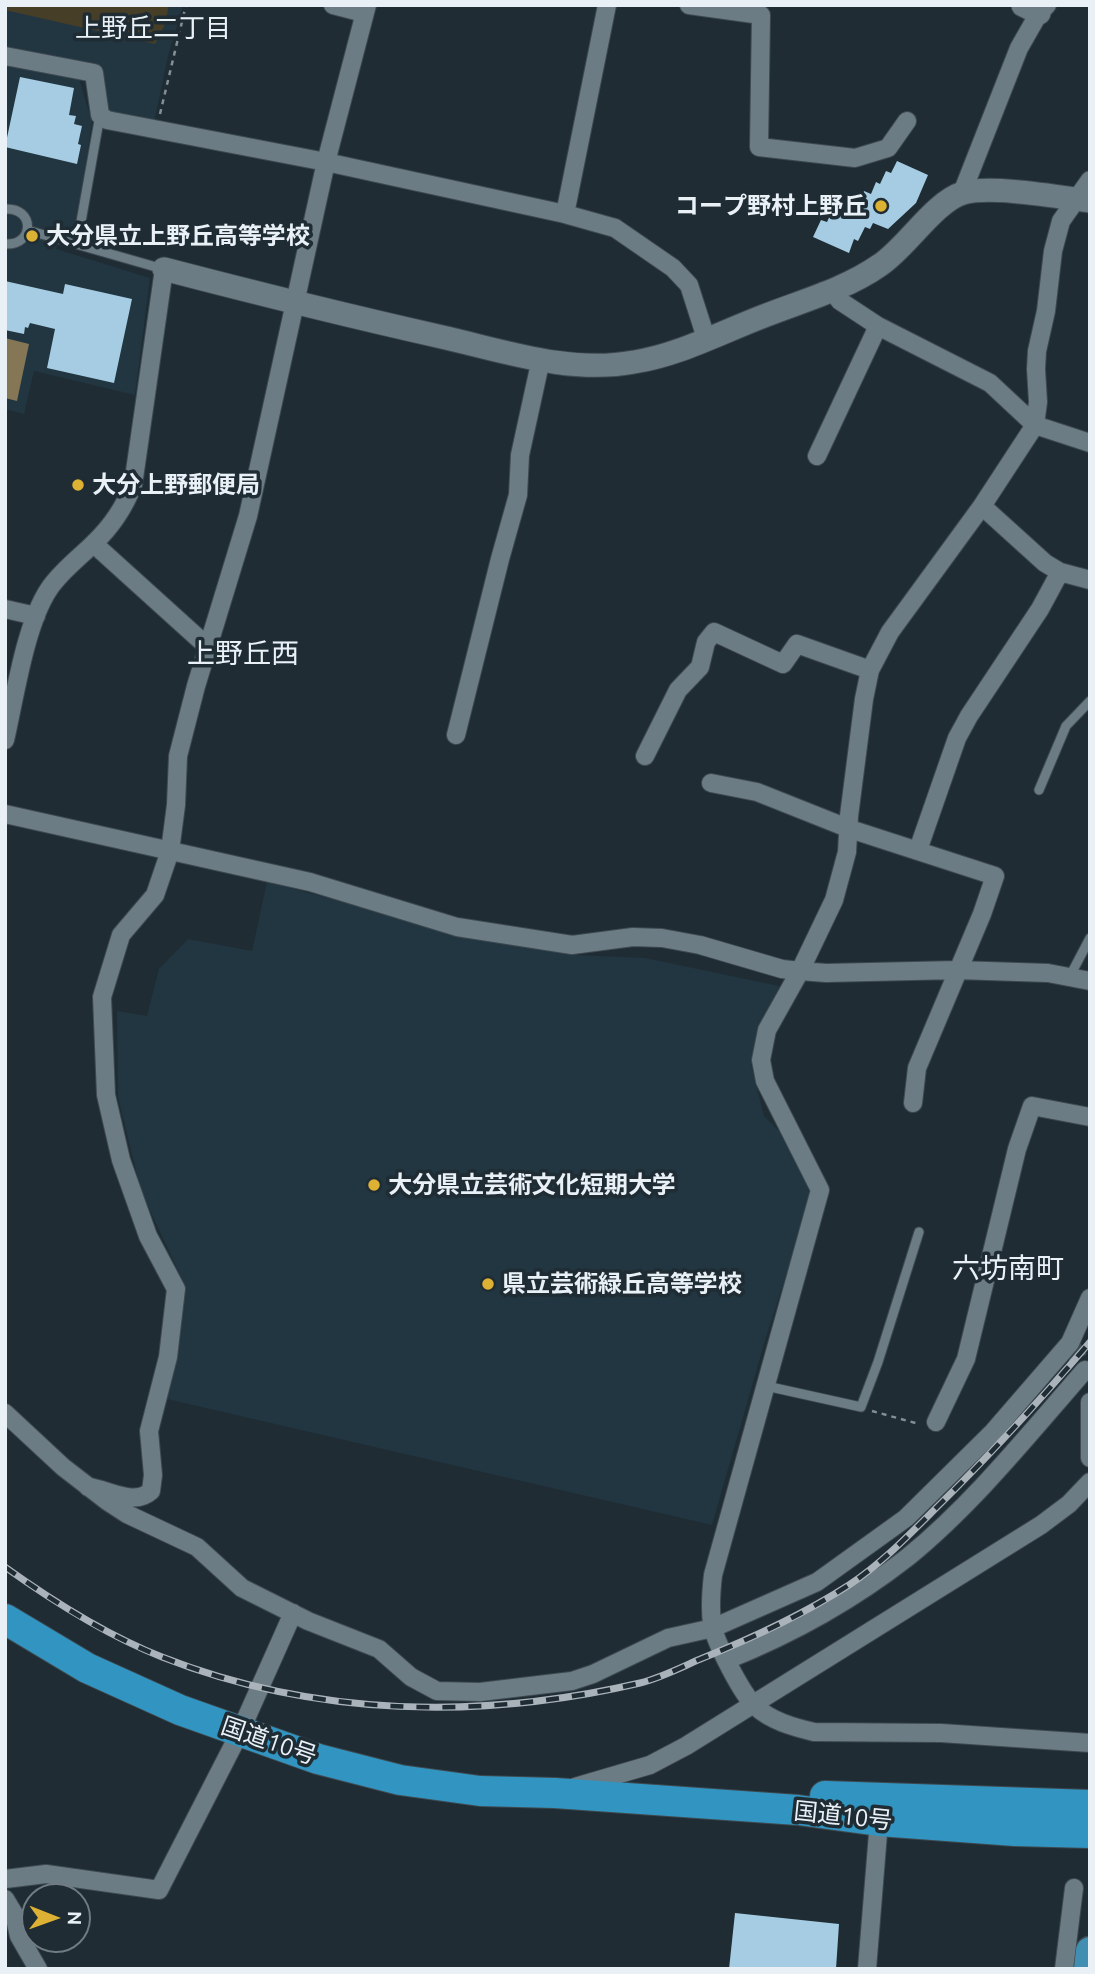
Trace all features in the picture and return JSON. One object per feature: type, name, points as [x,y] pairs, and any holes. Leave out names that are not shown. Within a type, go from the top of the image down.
[{"type":"highway","name":"国道10号","points":[[5,1619],[86,1668],[180,1710],[318,1759],[400,1780],[480,1791],[729,1793],[1090,1805]]},
{"type":"highway","name":"国道10号","points":[[555,1793],[797,1811],[879,1821],[1090,1833]]},
{"type":"main road","points":[[1088,1969],[1090,1951]]},
{"type":"street","points":[[88,1487],[124,1497],[149,1493],[153,1482],[149,1431],[168,1357],[176,1289],[148,1236],[121,1160],[106,1095],[102,997],[121,935],[155,895],[170,851],[176,805],[178,756],[196,686],[248,516],[326,162],[365,9],[333,5]]},
{"type":"street","points":[[565,214],[607,5]]},
{"type":"street","points":[[689,5],[761,15],[758,147],[855,158],[888,148],[907,121]]},
{"type":"street","points":[[962,194],[1036,8]]},
{"type":"street","points":[[5,56],[94,73],[100,115],[107,120],[326,162],[565,214],[615,228],[673,268],[689,285],[706,338]]},
{"type":"street","points":[[1090,180],[1082,200],[1061,221],[1051,263],[1047,303],[1037,351],[1038,402],[1035,425],[982,506],[890,632],[870,670],[863,699],[847,852],[834,900],[800,971],[767,1030],[761,1060],[765,1081],[820,1191],[713,1575],[711,1597],[713,1628],[727,1660],[753,1704],[778,1721],[814,1732],[941,1733],[1090,1743]]},
{"type":"street","points":[[5,740],[36,617],[48,590],[57,578],[94,544],[121,512],[133,485],[164,269],[296,304],[541,359],[594,366],[624,364],[662,355],[831,289],[879,266],[940,207],[962,194],[988,191],[1082,200]]},
{"type":"street","points":[[831,289],[840,301],[878,326],[980,377],[1035,425],[1090,443]]},
{"type":"street","points":[[817,456],[878,326]]},
{"type":"street","points":[[456,735],[499,559],[518,495],[520,456],[541,359]]},
{"type":"street","points":[[982,506],[1045,563],[1060,572],[1090,580]]},
{"type":"street","points":[[94,544],[209,648]]},
{"type":"street","points":[[918,850],[957,738],[1040,609],[1060,572]]},
{"type":"street","points":[[5,609],[36,617]]},
{"type":"street","points":[[645,756],[678,690],[700,667],[706,642],[713,632],[783,664],[797,644],[870,670]]},
{"type":"street","points":[[711,783],[757,792],[850,829],[995,876],[982,915],[917,1068],[913,1103]]},
{"type":"street","points":[[5,814],[310,882],[457,928],[572,945],[633,937],[662,938],[700,945],[782,969],[800,971],[826,973],[957,970],[1070,976],[1090,981]]},
{"type":"street","points":[[936,1422],[966,1359],[1017,1149],[1032,1106],[1090,1117]]},
{"type":"street","points":[[8,1422],[117,1509],[197,1547],[242,1588],[379,1649],[422,1684],[437,1691],[454,1693],[572,1681],[593,1674],[668,1638],[713,1628],[817,1581],[906,1518],[993,1432],[1070,1343],[1090,1298]]},
{"type":"street","points":[[727,1660],[796,1630],[908,1557],[967,1502],[1085,1370],[1090,1392]]},
{"type":"street","points":[[1090,1402],[1090,1458]]},
{"type":"street","points":[[555,1793],[650,1765],[686,1746],[1041,1525],[1090,1482]]},
{"type":"street","points":[[5,1879],[46,1874],[159,1891],[240,1732],[293,1613]]},
{"type":"street","points":[[867,1969],[879,1821]]},
{"type":"street","points":[[1064,1969],[1074,1888]]},
{"type":"street","points":[[5,1899],[14,1914],[19,1936],[38,1969]]},
{"type":"lane","points":[[77,244],[100,115]]},
{"type":"lane","points":[[5,209],[13,208],[23,214],[27,230],[21,241],[5,244]]},
{"type":"lane","points":[[27,230],[164,269]]},
{"type":"lane","points":[[1039,790],[1066,726],[1090,701]]},
{"type":"lane","points":[[1070,976],[1090,938]]},
{"type":"lane","points":[[766,1386],[861,1407],[878,1363],[919,1232]]},
{"type":"path","points":[[156,129],[186,5]]},
{"type":"path","points":[[861,1407],[925,1426],[936,1422]]},
{"type":"shaded area","points":[[5,5],[183,5],[168,56],[154,123],[109,115],[104,107],[98,66],[5,50]]},
{"type":"shaded area","points":[[5,5],[169,5],[165,24],[155,44],[5,10]]},
{"type":"shaded area","name":"大分県立上野丘高等学校","points":[[5,62],[78,76],[92,122],[75,234],[62,230],[56,249],[150,278],[135,395],[34,371],[24,414],[5,409]]},
{"type":"shaded area","points":[[5,338],[29,344],[17,401],[5,398]]},
{"type":"shaded area","points":[[267,882],[486,940],[577,955],[645,958],[779,986],[751,1064],[764,1116],[779,1131],[812,1196],[766,1337],[712,1525],[167,1399],[176,1356],[184,1283],[141,1191],[118,1097],[117,1011],[147,1016],[159,969],[188,939],[252,951]]},
{"type":"building","points":[[20,77],[74,88],[69,115],[76,116],[74,124],[82,126],[77,164],[5,147]]},
{"type":"building","name":"コープ野村上野丘","points":[[897,161],[928,175],[916,203],[888,229],[873,223],[870,229],[865,227],[858,241],[854,239],[849,253],[813,237],[821,220],[827,222],[833,209],[846,215],[853,200],[859,203],[864,191],[871,194],[876,182],[880,184],[886,171],[891,173]]},
{"type":"building","points":[[5,281],[63,294],[65,284],[132,299],[114,383],[47,368],[55,329],[30,323],[28,328],[25,327],[24,334],[5,330]]},
{"type":"building","points":[[735,1913],[839,1924],[836,1969],[729,1969]]},
{"type":"tunnel","points":[[1070,1343],[1085,1370]]},
{"type":"railway","points":[[5,1567],[42,1593],[121,1639],[162,1657],[220,1677],[279,1692],[339,1701],[459,1707],[520,1703],[640,1683],[670,1673],[775,1626],[831,1596],[861,1576],[906,1538],[977,1467],[1090,1342]]},
{"type":"place","name":"コープ野村上野丘","points":[[881,206]]},
{"type":"place","name":"大分県立上野丘高等学校","points":[[32,236]]},
{"type":"place","name":"大分上野郵便局","points":[[78,485]]},
{"type":"place","name":"大分県立芸術文化短期大学","points":[[374,1185]]},
{"type":"place","name":"県立芸術緑丘高等学校","points":[[488,1284]]},
{"type":"district","name":"上野丘二丁目","points":[[153,28]]},
{"type":"district","name":"上野丘西","points":[[243,654]]},
{"type":"district","name":"六坊南町","points":[[1008,1269]]}]
